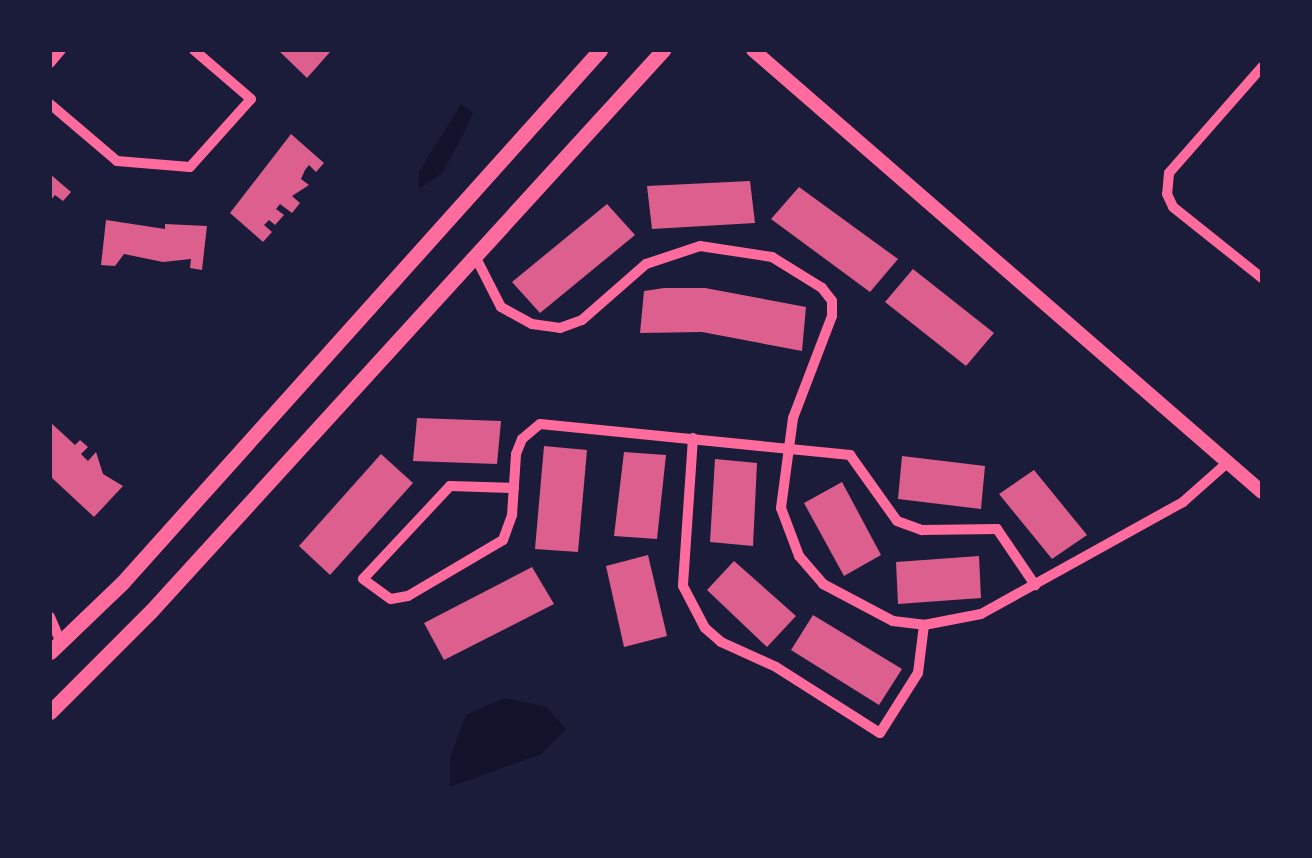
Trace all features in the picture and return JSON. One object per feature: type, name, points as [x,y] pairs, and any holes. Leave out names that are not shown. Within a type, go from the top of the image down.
[{"type":"main road","points":[[55,647],[600,50]]},
{"type":"main road","points":[[50,712],[476,258],[663,50]]},
{"type":"main road","points":[[753,50],[1262,492]]},
{"type":"street","points":[[50,63],[62,50]]},
{"type":"street","points":[[50,104],[116,161],[190,167],[251,99],[194,50]]},
{"type":"street","points":[[1262,67],[1169,174],[1167,194],[1172,207],[1262,278]]},
{"type":"street","points":[[476,258],[501,308],[532,324],[560,328],[582,320],[624,280],[672,252],[739,249],[802,272],[832,300],[832,316],[788,447],[780,508],[799,556],[823,584],[870,613],[924,626],[981,614],[1183,502],[1228,462]]},
{"type":"street","points":[[514,488],[450,486],[362,579],[391,599],[408,596],[494,546],[508,532],[522,438],[540,424],[850,455],[908,528],[998,529],[1034,585]]},
{"type":"street","points":[[693,438],[683,586],[705,628],[721,642],[776,667],[880,733],[918,673],[924,626]]},
{"type":"street","points":[[50,616],[55,647]]},
{"type":"shaded area","points":[[461,104],[473,113],[462,137],[442,173],[419,189],[419,172]]},
{"type":"shaded area","points":[[504,698],[546,707],[566,729],[541,754],[450,787],[450,758],[466,715]]},
{"type":"building","points":[[278,50],[328,50],[330,52],[307,78]]},
{"type":"building","points":[[291,134],[324,163],[316,172],[309,165],[305,170],[301,179],[309,185],[292,196],[300,203],[292,213],[280,204],[276,209],[284,215],[275,225],[269,220],[264,225],[272,232],[263,242],[230,213]]},
{"type":"building","points":[[50,174],[71,192],[63,201],[55,195],[50,201]]},
{"type":"building","points":[[750,181],[755,223],[652,229],[647,186]]},
{"type":"building","points":[[799,187],[898,259],[870,292],[771,219]]},
{"type":"building","points":[[607,204],[635,235],[540,313],[512,282]]},
{"type":"building","points":[[106,220],[165,229],[165,224],[207,226],[202,270],[190,268],[191,259],[163,262],[124,254],[115,266],[101,265]]},
{"type":"building","points":[[913,269],[994,333],[966,366],[885,302]]},
{"type":"building","points":[[705,288],[806,307],[802,351],[702,332],[640,333],[644,291]]},
{"type":"building","points":[[417,418],[501,421],[497,464],[413,461]]},
{"type":"building","points":[[50,422],[75,445],[80,440],[88,447],[81,454],[88,461],[96,452],[103,474],[123,486],[94,517],[50,476]]},
{"type":"building","points":[[544,446],[587,450],[578,552],[535,549]]},
{"type":"building","points":[[624,452],[666,455],[657,539],[614,536]]},
{"type":"building","points":[[381,454],[413,483],[330,575],[299,546]]},
{"type":"building","points":[[902,456],[985,466],[981,509],[898,499]]},
{"type":"building","points":[[715,459],[757,463],[753,546],[710,542]]},
{"type":"building","points":[[1034,470],[1087,535],[1052,559],[999,494]]},
{"type":"building","points":[[842,482],[881,555],[844,576],[804,503]]},
{"type":"building","points":[[648,555],[667,636],[624,647],[606,566]]},
{"type":"building","points":[[979,556],[981,598],[898,604],[896,562]]},
{"type":"building","points":[[734,561],[796,616],[767,647],[707,590]]},
{"type":"building","points":[[532,567],[554,604],[444,660],[424,623]]},
{"type":"building","points":[[813,615],[902,669],[879,705],[791,650]]}]
